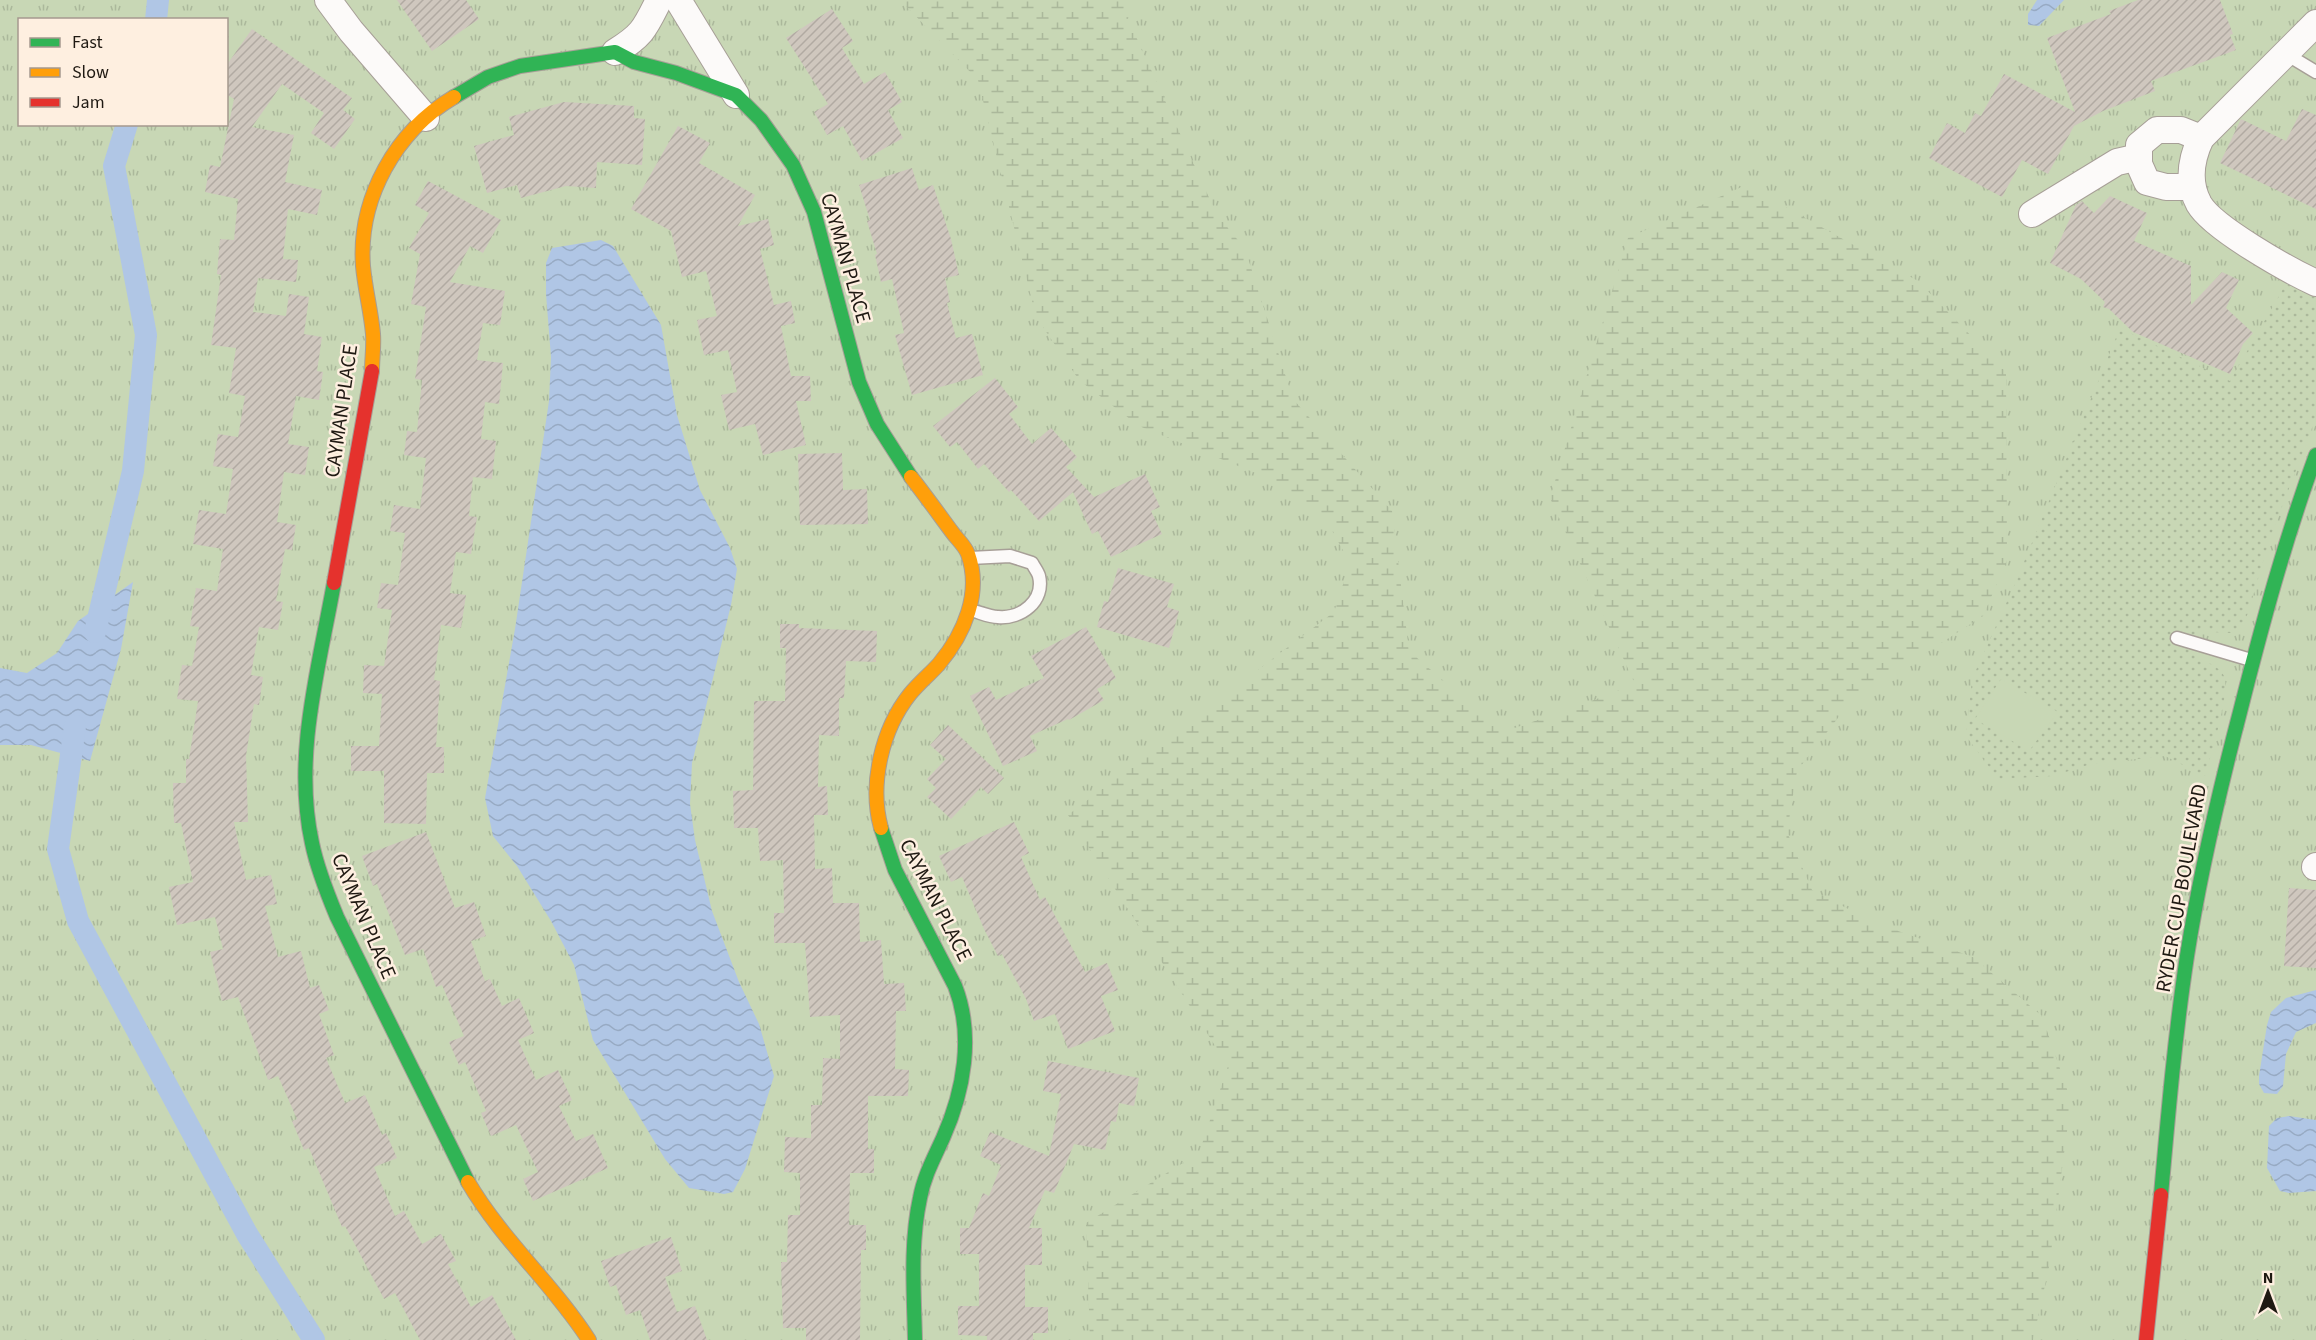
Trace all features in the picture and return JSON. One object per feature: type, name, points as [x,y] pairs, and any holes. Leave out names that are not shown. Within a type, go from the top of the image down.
[{"type":"street","points":[[328,0],[351,31],[426,118]]},
{"type":"street","points":[[615,52],[642,33],[651,20],[659,0]]},
{"type":"street","points":[[678,0],[736,95]]},
{"type":"street","points":[[2316,23],[2201,138],[2194,152],[2191,171],[2192,187],[2206,215],[2248,244],[2316,283]]},
{"type":"street","name":"CAYMAN PLACE","points":[[589,1340],[552,1288],[493,1219],[459,1168],[327,893],[308,823],[304,775],[307,736],[372,371],[373,336],[363,265],[364,230],[372,195],[387,163],[407,136],[458,93],[499,73],[520,66],[615,52],[634,62],[676,73],[736,95],[761,120],[793,165],[814,212],[859,382],[877,424],[900,462],[967,552],[969,558],[974,584],[969,609],[953,647],[911,693],[892,724],[880,758],[876,793],[877,811],[887,855],[956,986],[965,1020],[963,1070],[956,1105],[929,1166],[920,1195],[916,1226],[915,1340]]},
{"type":"street","points":[[2192,187],[2166,187],[2147,182],[2139,164],[2139,145],[2157,130],[2181,130],[2201,138]]},
{"type":"street","points":[[2032,214],[2117,162],[2139,157]]},
{"type":"street","name":"RYDER CUP BOULEVARD","points":[[2146,1340],[2186,957],[2222,779],[2268,602],[2309,493],[2316,455]]},
{"type":"lane","points":[[2286,54],[2316,72]]},
{"type":"lane","points":[[969,558],[1010,556],[1032,563],[1039,576],[1038,594],[1030,609],[1015,616],[998,618],[969,609]]},
{"type":"lane","points":[[2178,638],[2253,660]]},
{"type":"green space","points":[[0,0],[2316,0],[2316,1340],[0,1340]]},
{"type":"green space","points":[[900,0],[1131,0],[1128,19],[1216,213],[1245,249],[1293,399],[1392,511],[1409,651],[1503,732],[1635,684],[1550,498],[1628,238],[1746,185],[1918,281],[2006,372],[2007,560],[1983,616],[1851,701],[1797,771],[1787,832],[1812,890],[1875,923],[1973,957],[2042,1016],[2071,1101],[2049,1267],[2033,1340],[1090,1340],[1086,1223],[1199,1153],[1228,1066],[1068,815],[1334,612],[1350,563],[1325,518],[1268,478],[1139,426],[1079,380],[1036,317],[978,80]]},
{"type":"green space","points":[[2287,282],[2316,296],[2316,418],[2270,538],[2243,624],[2231,633],[2211,632],[2203,629],[2194,655],[2219,669],[2224,676],[2225,684],[2219,725],[2205,776],[2165,756],[2091,764],[2053,776],[1998,779],[1966,736],[1972,679],[2015,584],[2120,328],[2230,381]]},
{"type":"green space","points":[[2001,679],[2058,712],[2029,751],[1975,719]]},
{"type":"water","points":[[2037,0],[2064,0],[2039,26],[2028,25],[2028,14]]},
{"type":"water","points":[[601,240],[613,246],[661,325],[677,415],[700,490],[730,548],[737,569],[731,605],[692,763],[690,804],[695,840],[712,911],[739,982],[759,1024],[774,1076],[745,1169],[733,1192],[724,1194],[689,1188],[665,1159],[593,1040],[574,965],[551,921],[517,866],[493,836],[485,798],[515,629],[549,401],[551,357],[546,263],[552,248]]},
{"type":"water","points":[[133,582],[121,649],[90,761],[31,745],[0,745],[0,668],[27,673],[57,653],[78,621]]},
{"type":"water","points":[[2316,990],[2316,1023],[2296,1032],[2286,1054],[2283,1086],[2277,1094],[2264,1093],[2259,1084],[2259,1076],[2271,1012],[2286,998]]},
{"type":"water","points":[[2289,1116],[2316,1120],[2316,1191],[2289,1193],[2280,1191],[2267,1168],[2269,1126],[2277,1118]]},
{"type":"building","points":[[397,0],[466,0],[479,19],[432,51]]},
{"type":"building","points":[[2138,0],[2220,0],[2233,34],[2230,35],[2236,50],[2151,81],[2155,91],[2103,111],[2074,126],[2048,174],[2022,160],[2002,197],[1929,158],[1947,123],[1965,133],[1975,113],[1981,116],[2004,74],[2075,112],[2047,38],[2111,14],[2109,11]]},
{"type":"building","points":[[832,9],[853,41],[842,48],[864,84],[885,72],[902,102],[888,110],[903,138],[862,161],[843,126],[827,135],[814,112],[828,104],[786,38]]},
{"type":"building","points":[[252,29],[352,98],[343,110],[355,119],[334,149],[311,133],[324,113],[282,84],[252,127],[294,135],[285,182],[322,190],[317,215],[288,209],[283,259],[298,260],[296,282],[258,278],[253,312],[286,316],[289,294],[309,297],[304,334],[322,337],[317,371],[323,372],[319,400],[296,396],[288,444],[309,447],[305,475],[284,472],[277,522],[296,525],[292,550],[285,549],[276,601],[283,602],[278,630],[259,627],[251,675],[263,677],[259,705],[254,704],[246,756],[248,822],[234,822],[246,880],[271,875],[277,904],[265,906],[278,957],[301,951],[310,988],[319,985],[329,1010],[319,1014],[334,1055],[326,1058],[345,1103],[365,1095],[382,1135],[386,1133],[397,1158],[374,1167],[395,1216],[404,1211],[422,1244],[441,1234],[456,1261],[448,1264],[471,1307],[492,1295],[516,1340],[420,1340],[395,1293],[384,1299],[345,1226],[342,1227],[309,1148],[304,1150],[292,1121],[297,1119],[278,1076],[268,1080],[238,997],[222,1001],[210,952],[223,949],[215,917],[177,925],[169,887],[193,882],[181,823],[174,823],[173,783],[186,783],[186,759],[189,759],[198,701],[177,699],[182,665],[192,666],[199,627],[190,626],[196,588],[217,591],[223,549],[193,544],[199,510],[226,514],[233,469],[213,466],[218,434],[238,437],[245,396],[229,393],[236,348],[211,345],[221,275],[217,274],[220,239],[234,240],[238,199],[205,192],[210,165],[220,167],[234,99],[228,95],[228,63]]},
{"type":"building","points":[[564,102],[634,106],[634,118],[645,119],[642,165],[597,162],[596,188],[566,186],[521,198],[517,185],[487,193],[474,146],[514,135],[509,117]]},
{"type":"building","points":[[2302,109],[2316,115],[2316,209],[2220,163],[2241,119],[2286,141]]},
{"type":"building","points":[[678,126],[710,143],[699,163],[755,195],[738,226],[768,219],[774,245],[760,249],[774,305],[791,301],[795,323],[781,326],[791,376],[810,376],[811,401],[796,401],[806,445],[763,455],[755,424],[729,430],[721,395],[737,392],[728,350],[704,355],[697,320],[717,316],[706,271],[682,277],[671,231],[631,209]]},
{"type":"building","points":[[912,168],[919,190],[933,185],[951,239],[959,275],[945,278],[950,302],[947,303],[956,338],[972,334],[983,375],[912,395],[895,335],[904,333],[892,279],[881,282],[875,255],[877,254],[867,221],[870,220],[859,185]]},
{"type":"building","points":[[428,181],[501,220],[483,253],[470,246],[450,282],[505,291],[500,325],[483,323],[477,360],[503,363],[499,404],[485,402],[481,439],[496,441],[492,479],[473,477],[469,516],[477,517],[471,554],[456,552],[450,593],[466,595],[461,628],[441,625],[434,680],[440,681],[436,747],[444,747],[444,773],[427,773],[426,824],[384,823],[384,771],[351,771],[351,746],[379,746],[382,694],[363,693],[364,665],[384,666],[392,610],[377,608],[381,583],[398,585],[405,533],[390,531],[394,505],[420,509],[426,458],[404,455],[407,431],[417,432],[422,380],[415,379],[426,307],[411,304],[420,254],[409,248],[429,213],[415,205]]},
{"type":"building","points":[[2110,196],[2147,213],[2134,241],[2191,266],[2191,305],[2222,272],[2239,280],[2226,308],[2253,333],[2243,344],[2230,374],[2133,332],[2109,309],[2103,307],[2105,302],[2081,279],[2050,263],[2076,205],[2082,201],[2094,213]]},
{"type":"building","points":[[995,378],[1018,407],[1009,414],[1032,444],[1051,428],[1077,457],[1066,467],[1094,497],[1145,474],[1160,507],[1151,511],[1162,534],[1111,557],[1098,531],[1092,534],[1073,492],[1039,521],[984,464],[978,469],[957,442],[950,447],[933,426]]},
{"type":"building","points":[[842,453],[843,490],[867,489],[868,524],[800,525],[798,454]]},
{"type":"building","points":[[1118,568],[1174,584],[1167,607],[1179,611],[1169,648],[1097,627],[1104,601],[1108,602]]},
{"type":"building","points":[[780,624],[799,624],[799,628],[877,631],[876,662],[846,661],[844,698],[839,698],[839,736],[819,735],[818,787],[827,786],[828,815],[814,815],[815,869],[832,868],[833,903],[859,903],[860,942],[881,940],[884,984],[904,983],[906,1011],[896,1011],[895,1069],[909,1070],[908,1096],[868,1096],[868,1149],[874,1149],[874,1173],[850,1173],[849,1225],[866,1225],[866,1250],[861,1250],[860,1340],[806,1340],[806,1328],[783,1328],[781,1262],[787,1262],[788,1215],[800,1215],[800,1173],[784,1172],[785,1137],[811,1138],[811,1105],[822,1105],[823,1058],[840,1059],[840,1015],[810,1017],[805,943],[774,943],[774,913],[784,913],[783,860],[760,861],[758,828],[734,828],[733,791],[753,790],[754,701],[785,701],[786,648],[780,648]]},
{"type":"building","points":[[1086,627],[1116,678],[1097,689],[1104,700],[1069,720],[1030,736],[1037,751],[1003,766],[970,696],[989,687],[996,700],[1044,678],[1031,656]]},
{"type":"building","points":[[948,725],[1004,778],[988,794],[981,787],[951,819],[927,797],[936,788],[927,779],[946,759],[930,745]]},
{"type":"building","points":[[1014,822],[1029,853],[1021,857],[1040,900],[1045,897],[1085,972],[1107,963],[1118,990],[1101,996],[1115,1031],[1068,1049],[1055,1014],[1034,1021],[1026,999],[1002,954],[998,956],[984,929],[962,877],[951,882],[939,856]]},
{"type":"building","points":[[426,832],[455,908],[474,902],[486,936],[471,941],[485,981],[490,979],[502,1006],[519,998],[534,1033],[518,1040],[536,1080],[558,1070],[572,1100],[559,1106],[576,1141],[593,1134],[608,1168],[533,1201],[523,1179],[538,1172],[516,1125],[491,1136],[481,1113],[486,1111],[465,1062],[459,1065],[449,1042],[464,1036],[442,985],[436,987],[423,949],[405,955],[377,884],[373,886],[362,856]]},
{"type":"building","points":[[2289,888],[2316,890],[2316,968],[2284,966]]},
{"type":"building","points":[[1048,1061],[1139,1078],[1134,1106],[1119,1103],[1116,1122],[1111,1121],[1105,1150],[1074,1144],[1054,1193],[1045,1190],[1029,1228],[1042,1228],[1042,1265],[1025,1265],[1025,1307],[1048,1307],[1048,1333],[1033,1333],[1033,1340],[987,1340],[987,1336],[958,1335],[958,1306],[979,1306],[979,1254],[960,1254],[960,1228],[969,1228],[983,1193],[989,1196],[1001,1165],[980,1156],[990,1132],[1049,1156],[1061,1094],[1043,1091]]},
{"type":"building","points":[[671,1237],[682,1271],[665,1277],[677,1312],[695,1306],[707,1340],[650,1340],[640,1310],[626,1315],[616,1285],[610,1287],[601,1261]]},
{"type":"waterway","points":[[156,18],[158,0]]},
{"type":"waterway","points":[[95,632],[133,471],[146,335],[114,166],[126,126]]},
{"type":"waterway","points":[[75,726],[58,849],[78,921],[247,1234],[314,1340]]},
{"type":"traffic: fast","points":[[454,97],[488,77],[520,66],[615,52],[634,62],[676,73],[736,95],[761,120],[793,165],[814,212],[859,382],[877,424],[911,477]]},
{"type":"traffic: fast","points":[[2161,1195],[2179,1015],[2204,863],[2266,615],[2284,550],[2316,455]]},
{"type":"traffic: fast","points":[[334,583],[315,680],[307,745],[305,778],[312,843],[319,871],[337,917],[468,1182]]},
{"type":"traffic: fast","points":[[881,828],[895,870],[955,986],[964,1024],[964,1063],[961,1082],[950,1120],[924,1182],[917,1215],[913,1269],[915,1340]]},
{"type":"traffic: slow","points":[[372,371],[373,334],[363,266],[363,241],[374,192],[398,147],[433,111],[454,97]]},
{"type":"traffic: slow","points":[[881,828],[877,793],[880,758],[885,740],[900,708],[910,694],[939,664],[956,640],[972,598],[972,569],[967,551],[911,477]]},
{"type":"traffic: slow","points":[[468,1182],[496,1223],[560,1300],[589,1340]]},
{"type":"traffic: jam","points":[[334,583],[372,371]]},
{"type":"traffic: jam","points":[[2146,1340],[2161,1195]]}]
